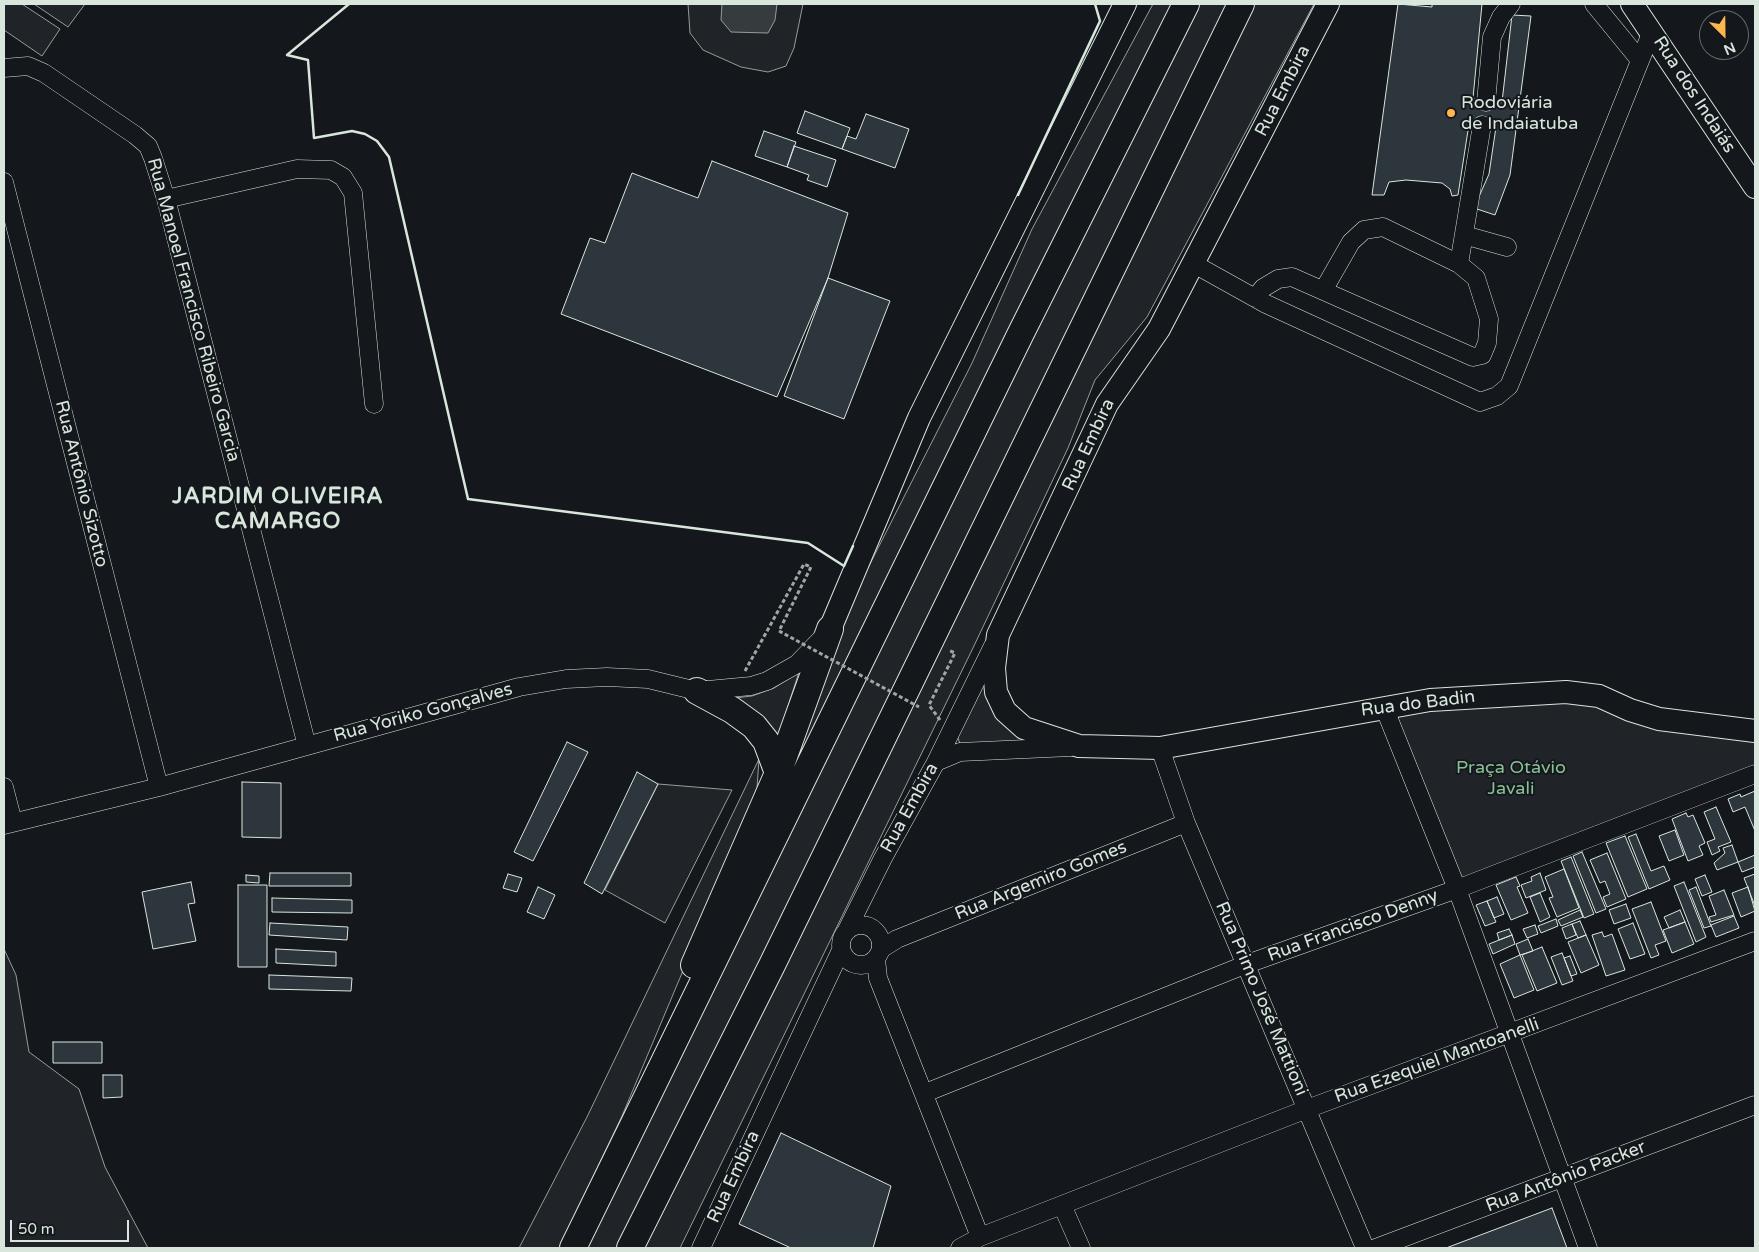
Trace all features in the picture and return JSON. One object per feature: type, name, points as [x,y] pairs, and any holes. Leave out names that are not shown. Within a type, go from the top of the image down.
[{"type":"highway","points":[[573,1248],[1016,344],[1186,4]]},
{"type":"highway","points":[[630,1248],[780,948],[1242,4]]},
{"type":"highway","points":[[654,1085],[661,1038],[778,773],[830,628]]},
{"type":"highway","points":[[697,691],[732,710],[754,726],[766,741],[778,773]]},
{"type":"main road","points":[[830,628],[919,418],[1125,4]]},
{"type":"main road","name":"Rua Embira","points":[[998,635],[1106,404],[1159,329],[1328,4]]},
{"type":"main road","name":"Rua dos Indaiás","points":[[1632,4],[1652,31],[1755,187]]},
{"type":"main road","name":"Rua do Badin","points":[[998,635],[994,668],[996,692],[1005,711],[1024,728],[1078,746],[1160,748],[1203,742],[1384,707],[1430,700],[1502,694],[1583,693],[1600,696],[1630,710],[1659,719],[1755,731]]},
{"type":"street","points":[[1486,102],[1492,37],[1501,18],[1511,4]]},
{"type":"street","points":[[1594,4],[1639,59]]},
{"type":"street","points":[[1194,264],[1255,298],[1480,402],[1497,396],[1509,386],[1639,59],[1652,31]]},
{"type":"street","name":"Rua Manoel Francisco Ribeiro Garcia","points":[[8,67],[28,66],[44,72],[136,135],[148,146],[166,199],[307,746]]},
{"type":"street","points":[[1459,264],[1482,125]]},
{"type":"street","points":[[166,199],[296,169],[331,170],[343,177],[353,193],[374,404]]},
{"type":"street","name":"Rua Antônio Sizotto","points":[[4,182],[159,786]]},
{"type":"street","points":[[1255,298],[1263,288],[1278,279],[1292,277],[1324,289],[1473,357],[1482,355],[1487,343],[1489,319],[1476,278],[1459,264],[1383,227],[1364,230],[1351,242],[1324,289]]},
{"type":"street","points":[[1464,235],[1507,246]]},
{"type":"street","name":"Rua Yoriko Gonçalves","points":[[8,823],[159,786],[519,687],[566,679],[607,676],[648,679],[697,691],[735,689],[767,681],[783,673],[797,664],[830,628]]},
{"type":"street","name":"Rua Embira","points":[[870,949],[841,942],[883,858],[936,762],[998,635]]},
{"type":"street","points":[[1384,707],[1457,889],[1588,1248]]},
{"type":"street","name":"Rua do Badin","points":[[936,762],[960,752],[1078,746]]},
{"type":"street","name":"Rua Primo José Mattioni","points":[[1160,748],[1186,823],[1365,1248]]},
{"type":"street","name":"Rua Francisco Denny","points":[[925,1093],[1247,964],[1457,889],[1755,774]]},
{"type":"street","points":[[4,787],[8,823]]},
{"type":"street","name":"Rua Argemiro Gomes","points":[[870,949],[1186,823]]},
{"type":"street","points":[[866,895],[870,949]]},
{"type":"street","points":[[847,930],[860,925],[870,949],[878,978],[925,1093],[980,1238]]},
{"type":"street","name":"Rua Ezequiel Mantoanelli","points":[[960,1248],[1062,1205],[1308,1109],[1755,941]]},
{"type":"street","name":"Rua Embira","points":[[701,1248],[832,970],[870,949]]},
{"type":"street","name":"Rua Antônio Packer","points":[[1376,1248],[1755,1105]]},
{"type":"street","points":[[1062,1205],[1081,1248]]},
{"type":"path","points":[[735,689],[773,624],[804,564],[811,567],[779,631],[919,707],[924,698]]},
{"type":"path","points":[[929,705],[955,653],[949,649],[944,657]]},
{"type":"green space","points":[[4,4],[22,4],[60,29],[42,56],[4,30]]},
{"type":"green space","points":[[34,4],[85,4],[68,27]]},
{"type":"green space","points":[[688,4],[803,4],[794,48],[786,66],[768,72],[741,67],[703,50],[690,33]]},
{"type":"green space","points":[[1153,4],[1173,4],[778,812],[843,617],[972,363],[1032,229]]},
{"type":"green space","points":[[1197,4],[1231,4],[620,1248],[586,1248]]},
{"type":"green space","points":[[1253,4],[1314,4],[1147,317],[1095,380],[1068,448],[972,650],[680,1248],[642,1248]]},
{"type":"green space","points":[[987,657],[995,687],[1056,744],[962,749],[956,733]]},
{"type":"green space","points":[[799,672],[776,743],[726,699],[752,696],[774,688]]},
{"type":"green space","name":"Praça Otávio Javali","points":[[1583,693],[1755,732],[1755,770],[1461,887],[1389,710]]},
{"type":"green space","points":[[759,759],[757,788],[745,823],[622,1116],[559,1248],[519,1248],[587,1117]]},
{"type":"green space","points":[[658,784],[732,790],[665,923],[605,890]]},
{"type":"green space","points":[[4,949],[16,975],[29,1052],[79,1089],[105,1167],[148,1248],[4,1248]]},
{"type":"shaded area","points":[[722,4],[777,4],[775,20],[768,33],[731,32],[721,20]]},
{"type":"building","name":"Rodoviária de Indaiatuba","points":[[1398,4],[1432,7],[1432,4],[1482,4],[1473,98],[1486,102],[1502,102],[1512,15],[1531,16],[1510,175],[1495,215],[1474,208],[1489,174],[1496,127],[1469,124],[1458,195],[1452,196],[1450,189],[1442,183],[1406,180],[1389,182],[1384,195],[1372,195]]},
{"type":"building","points":[[805,111],[850,128],[842,149],[797,133]]},
{"type":"building","points":[[866,114],[909,129],[895,168],[842,149],[847,136],[856,139]]},
{"type":"building","points":[[764,131],[796,142],[787,167],[755,156]]},
{"type":"building","points":[[794,146],[836,160],[827,187],[807,180],[809,175],[787,167]]},
{"type":"building","points":[[712,161],[848,213],[828,278],[777,397],[561,314],[590,238],[605,243],[632,173],[698,198]]},
{"type":"building","points":[[828,278],[890,301],[844,419],[784,396]]},
{"type":"building","points":[[567,742],[588,752],[533,861],[514,852]]},
{"type":"building","points":[[637,772],[658,784],[602,894],[584,883]]},
{"type":"building","points":[[242,782],[281,783],[281,838],[242,837]]},
{"type":"building","points":[[1755,791],[1755,831],[1745,807],[1733,812],[1728,799],[1740,794],[1741,797]]},
{"type":"building","points":[[1716,807],[1731,842],[1718,847],[1720,851],[1712,855],[1707,842],[1715,839],[1704,812]]},
{"type":"building","points":[[1686,813],[1688,817],[1693,815],[1705,843],[1699,846],[1703,855],[1688,861],[1672,819]]},
{"type":"building","points":[[1675,830],[1684,855],[1669,861],[1659,836]]},
{"type":"building","points":[[1636,834],[1651,871],[1664,866],[1670,880],[1649,889],[1628,837]]},
{"type":"building","points":[[1625,836],[1647,889],[1628,897],[1606,843]]},
{"type":"building","points":[[1732,845],[1738,862],[1717,870],[1714,863],[1725,853],[1723,848]]},
{"type":"building","points":[[1582,852],[1606,909],[1596,913],[1573,856]]},
{"type":"building","points":[[1607,853],[1626,899],[1607,907],[1603,897],[1610,894],[1605,881],[1600,883],[1590,860]]},
{"type":"building","points":[[1755,855],[1755,867],[1742,872],[1738,862]]},
{"type":"building","points":[[1571,857],[1594,914],[1584,918],[1561,861]]},
{"type":"building","points":[[1564,869],[1579,908],[1557,917],[1549,898],[1553,897],[1545,877]]},
{"type":"building","points":[[270,873],[351,873],[351,886],[269,886]]},
{"type":"building","points":[[1540,873],[1546,890],[1526,898],[1521,885],[1532,881],[1531,877]]},
{"type":"building","points":[[508,874],[522,878],[517,892],[503,888]]},
{"type":"building","points":[[1755,874],[1755,906],[1744,878]]},
{"type":"building","points":[[246,875],[259,876],[259,883],[246,882]]},
{"type":"building","points":[[1705,875],[1712,892],[1702,896],[1695,879]]},
{"type":"building","points":[[1516,877],[1520,886],[1517,887],[1528,913],[1511,920],[1496,885]]},
{"type":"building","points":[[191,882],[195,903],[188,904],[196,941],[153,949],[142,892]]},
{"type":"building","points":[[1684,882],[1706,937],[1696,942],[1674,886]]},
{"type":"building","points":[[238,885],[267,885],[267,967],[238,967]]},
{"type":"building","points":[[538,887],[555,895],[544,919],[527,912]]},
{"type":"building","points":[[1696,887],[1711,926],[1704,928],[1689,890]]},
{"type":"building","points":[[1748,887],[1755,911],[1741,917],[1732,893]]},
{"type":"building","points":[[1724,890],[1734,915],[1711,922],[1709,917],[1716,915],[1709,896]]},
{"type":"building","points":[[1540,893],[1550,917],[1540,922],[1530,897]]},
{"type":"building","points":[[1497,897],[1504,914],[1494,918],[1487,901]]},
{"type":"building","points":[[272,898],[352,900],[352,913],[272,912]]},
{"type":"building","points":[[1487,901],[1496,922],[1485,926],[1476,905]]},
{"type":"building","points":[[1651,902],[1666,941],[1655,945],[1659,955],[1651,958],[1632,909]]},
{"type":"building","points":[[1626,904],[1631,918],[1614,924],[1609,910]]},
{"type":"building","points":[[1580,910],[1583,917],[1561,926],[1558,920]]},
{"type":"building","points":[[1680,910],[1685,922],[1669,928],[1664,917]]},
{"type":"building","points":[[1734,916],[1739,928],[1716,937],[1711,925]]},
{"type":"building","points":[[1556,919],[1558,926],[1541,933],[1538,926]]},
{"type":"building","points":[[1580,921],[1586,935],[1578,938],[1572,924]]},
{"type":"building","points":[[1685,922],[1694,944],[1672,953],[1663,930]]},
{"type":"building","points":[[270,923],[348,927],[347,940],[269,935]]},
{"type":"building","points":[[1633,923],[1645,954],[1630,959],[1618,929]]},
{"type":"building","points":[[1572,924],[1576,935],[1566,939],[1562,928]]},
{"type":"building","points":[[1535,925],[1538,934],[1527,938],[1523,929]]},
{"type":"building","points":[[1509,929],[1512,935],[1499,940],[1497,933]]},
{"type":"building","points":[[1602,932],[1604,937],[1612,934],[1625,970],[1606,976],[1592,935]]},
{"type":"building","points":[[1512,935],[1515,944],[1493,954],[1489,944]]},
{"type":"building","points":[[1586,935],[1599,965],[1581,973],[1568,942]]},
{"type":"building","points":[[1528,939],[1533,951],[1520,955],[1516,944]]},
{"type":"building","points":[[1542,947],[1557,983],[1537,991],[1522,955]]},
{"type":"building","points":[[276,949],[336,952],[336,966],[276,963]]},
{"type":"building","points":[[1562,953],[1573,981],[1562,985],[1551,957]]},
{"type":"building","points":[[1520,955],[1534,990],[1514,998],[1500,964]]},
{"type":"building","points":[[1570,956],[1577,974],[1571,976],[1564,958]]},
{"type":"building","points":[[269,975],[352,978],[351,991],[269,989]]},
{"type":"building","points":[[53,1042],[102,1042],[102,1063],[53,1063]]},
{"type":"building","points":[[103,1075],[122,1075],[122,1097],[103,1098]]},
{"type":"building","points":[[781,1133],[891,1186],[873,1248],[791,1248],[739,1224]]},
{"type":"building","points":[[1552,1208],[1567,1248],[1446,1248]]},
{"type":"wall","points":[[349,4],[287,55],[308,60],[314,138],[352,131],[365,134],[377,141],[389,157],[468,499],[808,543],[844,566],[853,546]]},
{"type":"wall","points":[[1018,195],[1100,21],[1095,4]]},
{"type":"place","name":"Rodoviária de Indaiatuba","points":[[1451,113]]},
{"type":"district","name":"JARDIM OLIVEIRA CAMARGO","points":[[278,510]]}]
